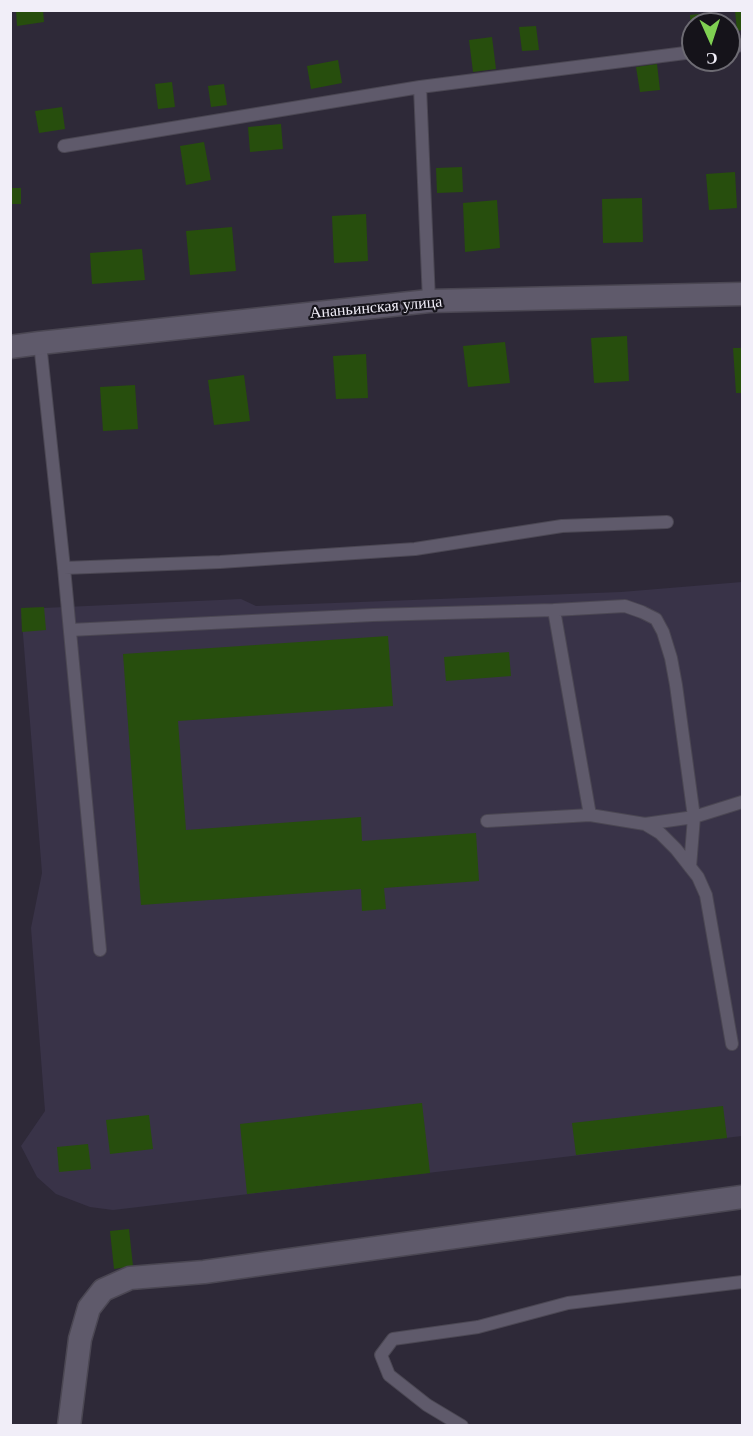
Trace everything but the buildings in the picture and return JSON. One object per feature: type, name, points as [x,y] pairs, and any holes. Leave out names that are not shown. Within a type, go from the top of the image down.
[{"type":"street","name":"Ананьинская улица","points":[[10,347],[429,301],[742,294]]},
{"type":"street","points":[[69,1425],[81,1339],[89,1308],[103,1290],[130,1278],[204,1272],[742,1197]]},
{"type":"lane","points":[[64,146],[420,87],[681,54]]},
{"type":"lane","points":[[420,87],[429,301]]},
{"type":"lane","points":[[40,343],[100,950]]},
{"type":"lane","points":[[64,568],[220,562],[415,549],[562,526],[667,522]]},
{"type":"lane","points":[[70,630],[372,615],[625,606],[642,612],[656,619],[663,632],[671,658],[694,817],[690,867]]},
{"type":"lane","points":[[554,610],[590,815]]},
{"type":"lane","points":[[487,821],[590,815],[645,824],[694,817],[742,802]]},
{"type":"lane","points":[[645,824],[660,833],[676,849],[698,877],[706,895],[732,1044]]},
{"type":"lane","points":[[462,1425],[427,1405],[389,1374],[381,1355],[393,1339],[478,1327],[568,1303],[742,1282]]},
{"type":"shaded area","points":[[742,582],[742,1136],[113,1210],[90,1207],[56,1194],[37,1177],[21,1146],[45,1111],[31,928],[42,873],[21,609],[241,599],[256,606],[621,592]]}]
